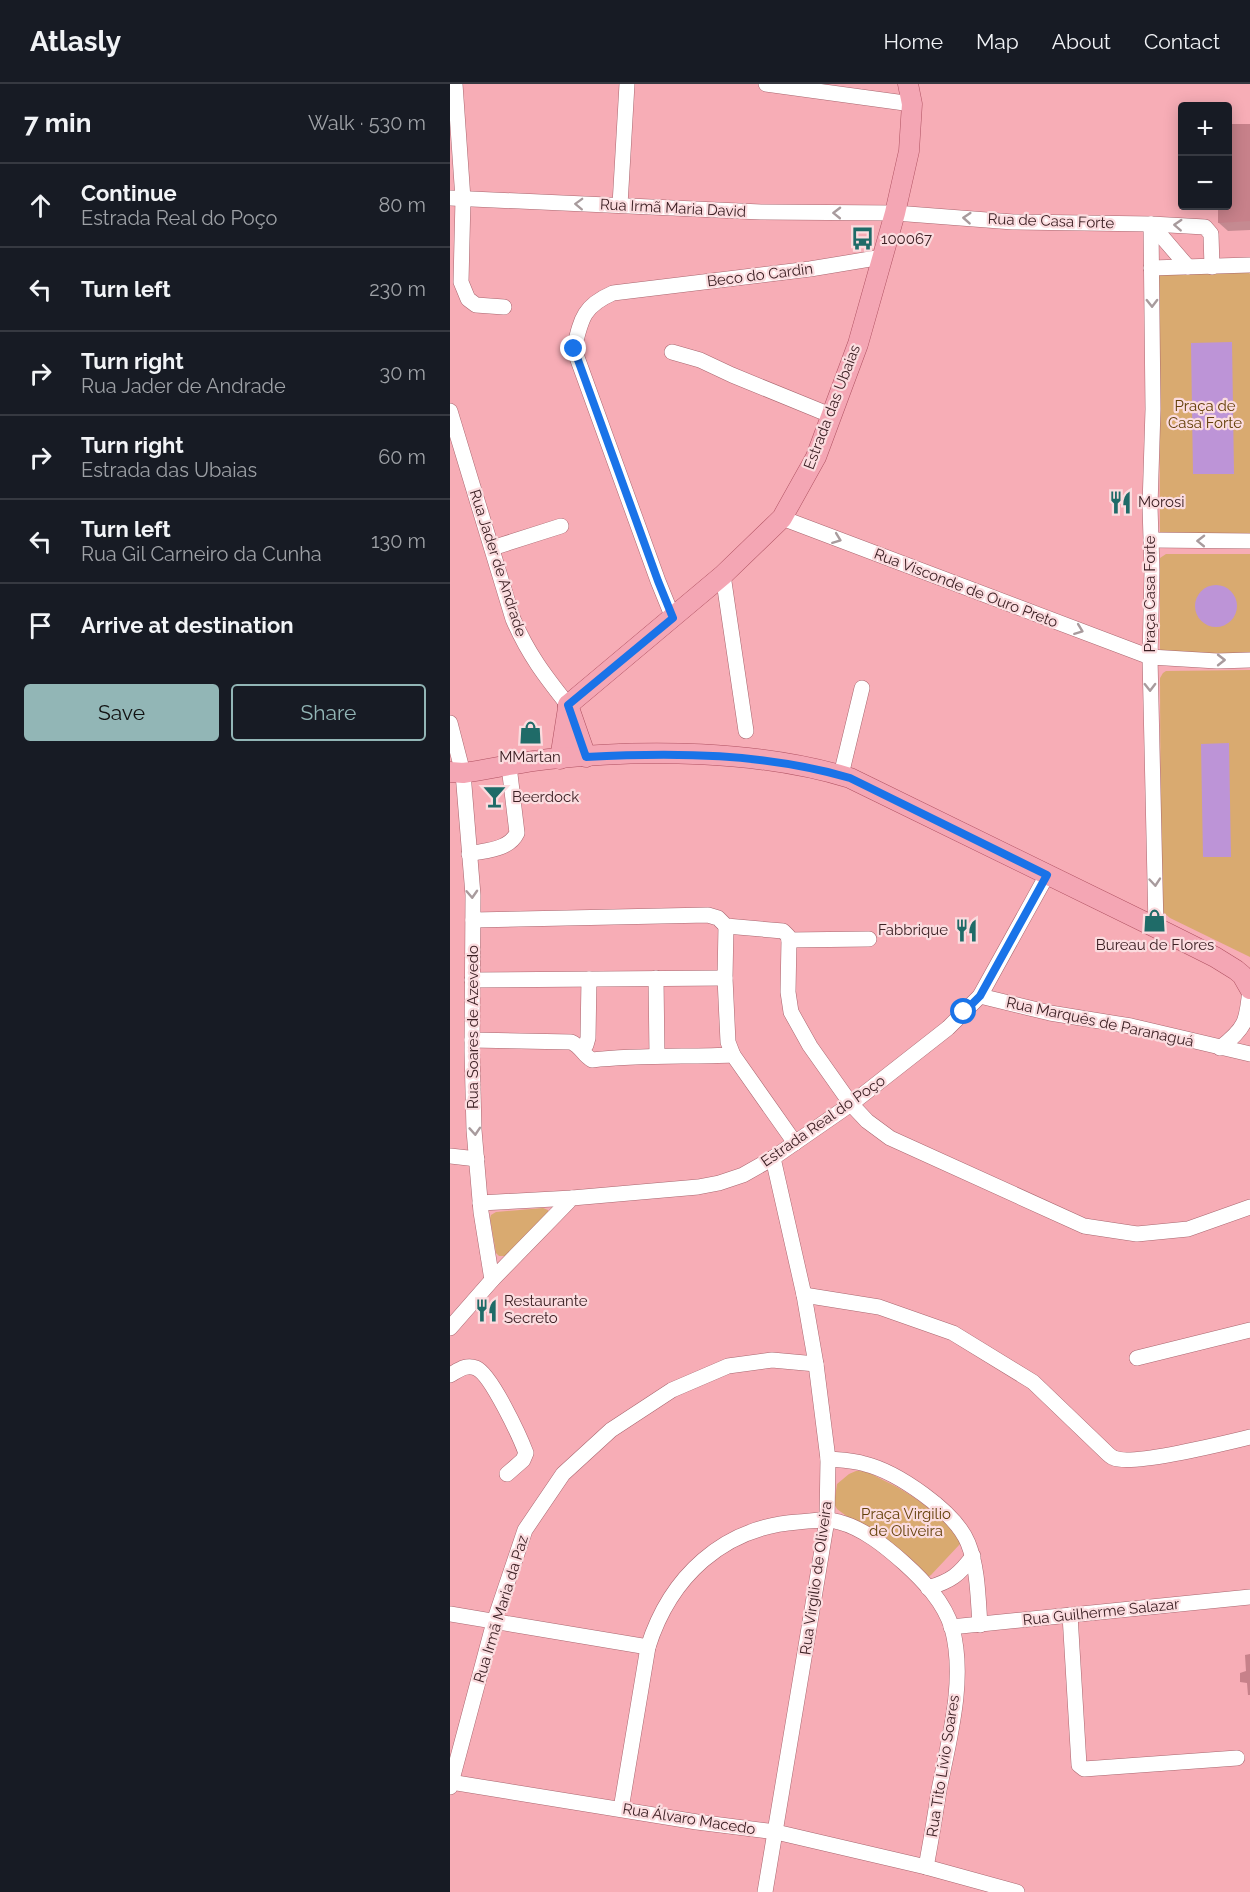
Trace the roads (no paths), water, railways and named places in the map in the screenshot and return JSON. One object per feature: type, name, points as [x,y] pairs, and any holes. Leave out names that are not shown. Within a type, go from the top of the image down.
[{"type":"main road","name":"Estrada das Ubaias","points":[[568,705],[723,575],[783,518],[816,457],[858,344],[895,213],[909,151],[912,104],[909,84]]},
{"type":"main road","name":"Rua Jader de Andrade","points":[[568,705],[586,757]]},
{"type":"main road","points":[[560,759],[568,705]]},
{"type":"main road","points":[[456,772],[560,759],[641,754],[781,761],[841,775],[1215,957],[1242,975],[1250,989]]},
{"type":"street","points":[[455,84],[456,199],[461,282],[468,299],[476,305],[504,307]]},
{"type":"street","points":[[620,205],[627,84]]},
{"type":"street","points":[[766,84],[912,104]]},
{"type":"street","name":"Rua Irmã Maria David","points":[[456,199],[761,212],[895,213]]},
{"type":"street","name":"Rua de Casa Forte","points":[[895,213],[1013,222],[1151,224],[1207,228],[1211,234],[1212,267]]},
{"type":"street","points":[[1151,224],[1188,267]]},
{"type":"street","name":"Praça Casa Forte","points":[[1151,224],[1153,408],[1150,506],[1152,570],[1150,657],[1156,927]]},
{"type":"street","name":"Beco do Cardin","points":[[673,618],[574,349],[581,318],[599,299],[614,293],[810,269],[882,257]]},
{"type":"street","points":[[1151,268],[1250,266]]},
{"type":"street","points":[[672,352],[700,360],[830,415]]},
{"type":"street","name":"Rua Jader de Andrade","points":[[450,411],[513,619],[535,663],[568,705]]},
{"type":"street","name":"Rua Visconde de Ouro Preto","points":[[783,518],[1150,657]]},
{"type":"street","points":[[492,548],[561,526]]},
{"type":"street","points":[[1151,540],[1250,541]]},
{"type":"street","points":[[723,575],[746,731]]},
{"type":"street","points":[[1150,657],[1217,661],[1250,660]]},
{"type":"street","points":[[841,775],[862,688]]},
{"type":"street","name":"Rua Soares de Azevedo","points":[[450,723],[469,854],[473,920],[474,1130],[480,1203],[492,1280]]},
{"type":"street","points":[[469,854],[504,846],[514,840],[517,833],[509,766]]},
{"type":"street","name":"Estrada Real do Poço","points":[[480,1203],[698,1187],[720,1183],[743,1175],[773,1158],[851,1104],[948,1028],[980,996],[1047,875]]},
{"type":"street","points":[[473,920],[708,915],[718,918],[726,927],[725,978],[728,1042],[733,1055],[795,1143]]},
{"type":"street","points":[[726,927],[783,931],[788,936],[788,992],[791,1012],[810,1046],[851,1104],[867,1121],[890,1138],[1084,1226],[1137,1234],[1188,1229],[1250,1207]]},
{"type":"street","points":[[789,940],[868,939]]},
{"type":"street","points":[[656,978],[657,1056]]},
{"type":"street","points":[[472,980],[725,978]]},
{"type":"street","points":[[582,1049],[586,1046],[588,1038],[589,979]]},
{"type":"street","points":[[1220,1048],[1242,1028],[1250,989]]},
{"type":"street","name":"Rua Marquês de Paranaguá","points":[[980,996],[1050,1013],[1131,1026],[1250,1054]]},
{"type":"street","points":[[472,1040],[571,1042],[578,1044],[584,1055],[592,1060],[733,1055]]},
{"type":"street","points":[[450,1156],[477,1160]]},
{"type":"street","name":"Rua Virgílio de Oliveira","points":[[765,1892],[827,1520],[828,1459],[804,1295],[773,1158]]},
{"type":"street","points":[[450,1328],[492,1280],[572,1198]]},
{"type":"street","points":[[804,1295],[879,1308],[953,1333],[1033,1382],[1114,1458],[1125,1460],[1167,1455],[1250,1437]]},
{"type":"street","points":[[1137,1358],[1250,1330]]},
{"type":"street","name":"Rua Irmã Maria da Paz","points":[[450,1784],[494,1622],[525,1530],[563,1474],[611,1430],[672,1390],[728,1366],[772,1360],[816,1365]]},
{"type":"street","points":[[450,1375],[466,1366],[477,1368],[488,1378],[526,1453],[523,1460],[507,1474]]},
{"type":"street","points":[[828,1459],[867,1464],[929,1498],[952,1519],[967,1540],[973,1556],[980,1625]]},
{"type":"street","name":"Rua Tito Lívio Soares","points":[[621,1809],[648,1647],[658,1619],[679,1583],[733,1538],[778,1524],[827,1520],[848,1525],[885,1547],[901,1560],[928,1588],[947,1615],[951,1627],[956,1650],[956,1700],[926,1867]]},
{"type":"street","points":[[928,1588],[945,1583],[954,1577],[973,1556]]},
{"type":"street","name":"Rua Guilherme Salazar","points":[[951,1627],[1250,1597]]},
{"type":"street","points":[[450,1614],[648,1647]]},
{"type":"street","points":[[1070,1615],[1080,1768],[1237,1758]]},
{"type":"street","name":"Rua Álvaro Macedo","points":[[450,1784],[776,1832],[926,1867],[1017,1892]]},
{"type":"place","name":"100067","points":[[863,239]]},
{"type":"place","name":"Morosi","points":[[1120,502]]},
{"type":"place","name":"MMartan","points":[[530,733]]},
{"type":"place","name":"Beerdock","points":[[494,797]]},
{"type":"place","name":"Bureau de Flores","points":[[1155,921]]},
{"type":"place","name":"Fabbrique","points":[[966,930]]},
{"type":"place","name":"Restaurante Secreto","points":[[486,1310]]},
{"type":"park label","name":"Praça de Casa Forte","points":[[1205,414]]},
{"type":"park label","name":"Praça Virgilio de Oliveira","points":[[906,1522]]}]
